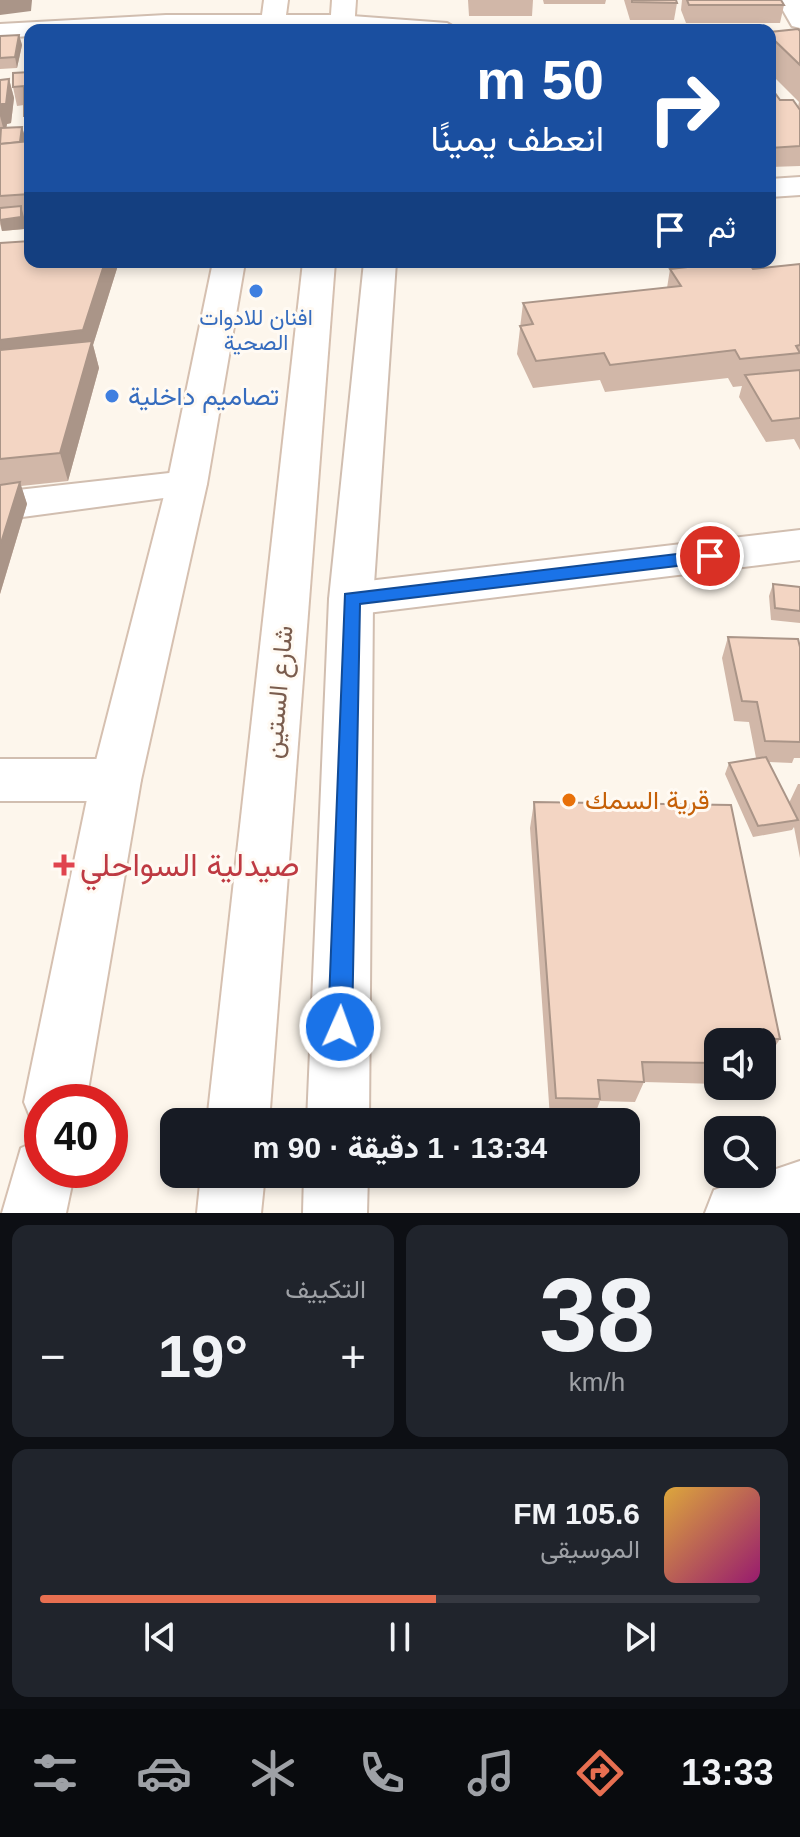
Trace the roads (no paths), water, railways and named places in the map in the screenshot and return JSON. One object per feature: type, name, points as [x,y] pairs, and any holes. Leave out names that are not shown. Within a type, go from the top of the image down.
[{"type":"street","points":[[88,24],[164,13],[215,0]]},
{"type":"street","points":[[342,24],[344,0]]},
{"type":"street","points":[[789,0],[795,34]]},
{"type":"street","points":[[398,14],[429,24]]},
{"type":"street","points":[[355,24],[398,14],[444,24]]},
{"type":"street","points":[[136,24],[274,18],[319,24]]},
{"type":"street","points":[[0,31],[24,30]]},
{"type":"street","points":[[776,188],[800,186]]},
{"type":"street","points":[[58,1084],[116,780],[187,484],[228,268]]},
{"type":"street","name":"شارع الستين","points":[[239,1108],[318,268]]},
{"type":"street","points":[[338,1108],[351,599],[379,268]]},
{"type":"street","points":[[0,506],[187,484]]},
{"type":"street","points":[[351,599],[800,545]]},
{"type":"street","points":[[0,780],[116,780]]},
{"type":"street","points":[[34,1213],[39,1188]]},
{"type":"street","points":[[229,1213],[232,1188]]},
{"type":"street","points":[[335,1213],[336,1188]]},
{"type":"street","points":[[737,1213],[800,1193]]},
{"type":"place","name":"افنان للادوات الصحية","points":[[256,291]]},
{"type":"place","name":"تصاميم داخلية","points":[[112,396]]},
{"type":"place","name":"قرية السمك","points":[[569,800]]},
{"type":"place","name":"صيدلية السواحلي","points":[[64,865]]}]
